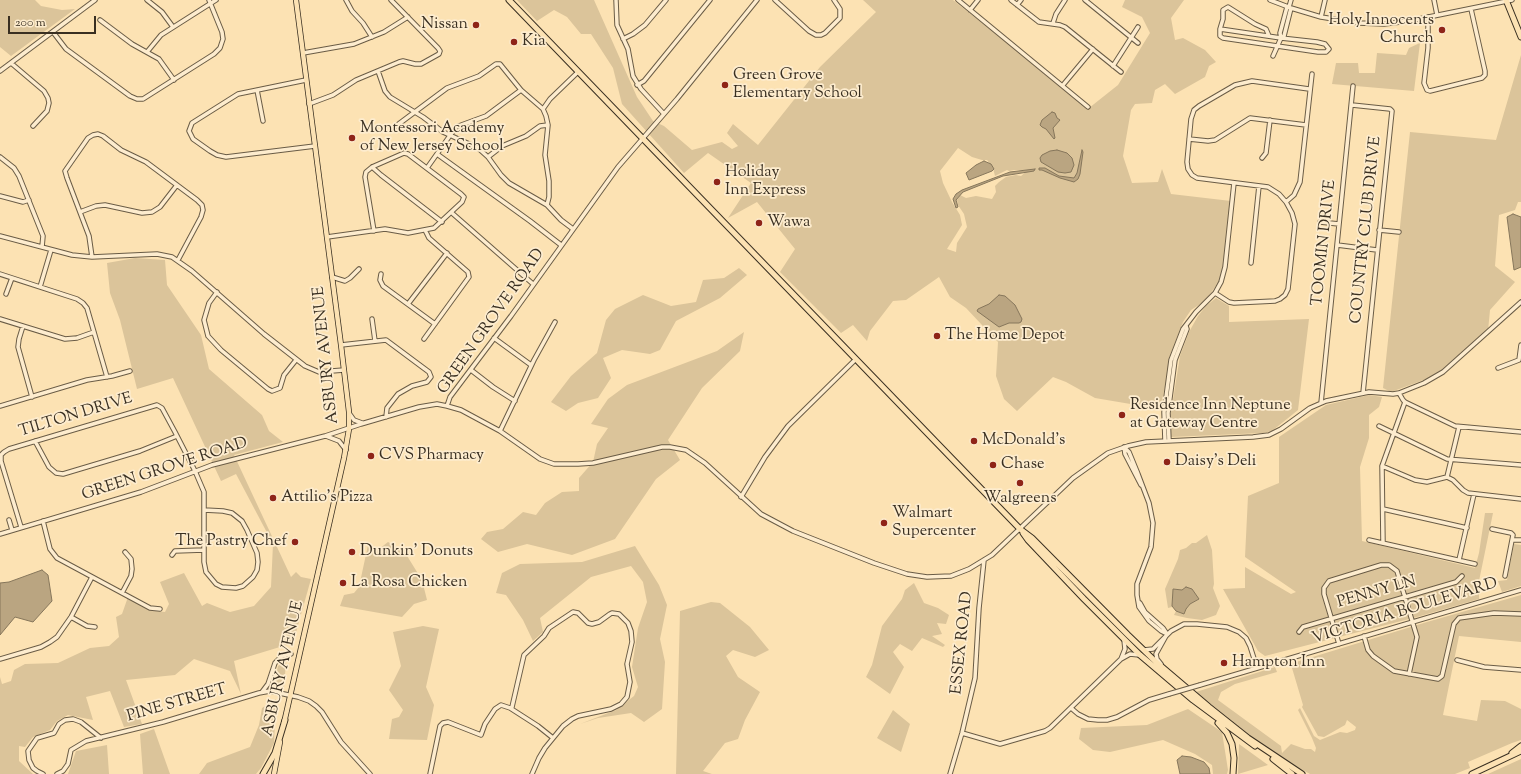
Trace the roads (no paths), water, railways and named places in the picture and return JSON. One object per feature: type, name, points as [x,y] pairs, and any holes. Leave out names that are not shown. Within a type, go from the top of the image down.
[{"type":"highway","points":[[508,0],[1020,529],[1028,540],[1124,639],[1164,668],[1262,751],[1292,774]]},
{"type":"highway","points":[[1508,0],[1521,37]]},
{"type":"highway","points":[[1020,529],[1032,538],[1186,698],[1219,724],[1227,733],[1231,740],[1234,753],[1233,774]]},
{"type":"highway","points":[[1172,683],[1246,741],[1262,751]]},
{"type":"highway","points":[[264,774],[275,753],[285,720]]},
{"type":"highway","points":[[1248,738],[1302,774]]},
{"type":"highway","points":[[1503,760],[1521,746]]},
{"type":"highway","points":[[1472,774],[1521,751]]},
{"type":"main road","name":"ASBURY AVENUE","points":[[274,774],[346,450],[349,428],[349,413],[341,345],[296,0]]},
{"type":"street","points":[[0,71],[95,0]]},
{"type":"street","points":[[147,0],[162,12],[173,28]]},
{"type":"street","points":[[148,52],[158,37],[210,2],[216,0]]},
{"type":"street","points":[[346,0],[352,11],[364,23],[372,37]]},
{"type":"street","points":[[309,104],[334,95],[356,80],[401,61],[421,64],[438,56],[440,52],[438,48],[391,0]]},
{"type":"street","points":[[616,0],[617,25],[628,49],[631,70],[637,85],[664,114]]},
{"type":"street","points":[[623,39],[645,25],[666,0]]},
{"type":"street","points":[[637,85],[644,81],[710,0]]},
{"type":"street","name":"GREEN GROVE ROAD","points":[[0,534],[141,492],[226,461],[325,436],[362,423],[426,405],[447,406],[450,397],[618,167],[664,114],[756,0]]},
{"type":"street","points":[[775,0],[809,31],[821,35],[825,34],[840,18],[839,5],[834,0]]},
{"type":"street","points":[[958,0],[1088,107]]},
{"type":"street","points":[[970,10],[978,0]]},
{"type":"street","points":[[1011,0],[1039,22],[1053,23],[1065,27],[1121,72]]},
{"type":"street","points":[[1017,5],[1021,0]]},
{"type":"street","points":[[1053,23],[1056,14],[1065,0]]},
{"type":"street","points":[[1085,0],[1138,42]]},
{"type":"street","points":[[1270,0],[1321,17],[1359,23],[1384,24],[1437,16],[1508,0]]},
{"type":"street","points":[[1273,56],[1281,38],[1280,33],[1291,0]]},
{"type":"street","points":[[1321,17],[1325,0]]},
{"type":"street","points":[[1434,0],[1437,16]]},
{"type":"street","points":[[53,32],[66,49],[134,98],[145,98],[214,54],[222,45],[222,32],[210,2]]},
{"type":"street","points":[[1220,29],[1281,38],[1317,42],[1325,44],[1329,49],[1326,52],[1318,52],[1223,38],[1220,36],[1220,29],[1223,10],[1228,7],[1266,29],[1269,36]]},
{"type":"street","points":[[1428,17],[1426,72],[1424,83],[1426,90],[1430,91],[1482,78],[1485,75],[1486,71],[1471,9]]},
{"type":"street","points":[[302,53],[347,46],[372,37],[408,17]]},
{"type":"street","points":[[100,20],[132,44],[148,52],[162,62],[174,80]]},
{"type":"street","points":[[1113,66],[1138,27]]},
{"type":"street","points":[[1063,85],[1092,49]]},
{"type":"street","points":[[11,63],[44,91],[48,98],[49,103],[47,111],[32,126]]},
{"type":"street","points":[[396,126],[447,88],[478,76],[500,64],[521,90],[543,109],[548,125],[545,146],[549,181],[549,198],[547,205]]},
{"type":"street","points":[[378,71],[387,94],[392,99],[428,120],[450,136],[478,148],[488,157],[509,183],[547,205],[561,220],[573,229]]},
{"type":"street","points":[[543,109],[550,99],[578,72]]},
{"type":"street","points":[[1286,202],[1294,195],[1300,182],[1309,89],[1312,74]]},
{"type":"street","points":[[306,80],[235,96],[192,123],[189,129],[191,137],[210,151],[217,155],[226,157],[314,146]]},
{"type":"street","points":[[1216,293],[1229,302],[1234,303],[1276,301],[1285,295],[1288,289],[1295,224],[1292,213],[1286,202],[1279,194],[1268,187],[1197,178],[1192,175],[1188,169],[1187,162],[1191,119],[1194,110],[1235,86],[1252,81],[1309,89]]},
{"type":"street","name":"TOOMIN DRIVE","points":[[1321,403],[1353,86]]},
{"type":"street","points":[[257,90],[263,121]]},
{"type":"street","points":[[427,168],[456,127],[486,116],[521,90]]},
{"type":"street","name":"COUNTRY CLUB DRIVE","points":[[1352,105],[1392,110],[1362,393]]},
{"type":"street","points":[[1189,139],[1208,141],[1215,140],[1250,118],[1306,125]]},
{"type":"street","points":[[1262,158],[1266,153],[1270,120]]},
{"type":"street","points":[[488,157],[502,146],[526,136],[540,126],[548,125]]},
{"type":"street","points":[[92,257],[89,236],[66,178],[65,171],[88,138],[98,134],[103,136],[121,150],[146,162],[200,202],[203,210],[202,217],[178,260]]},
{"type":"street","points":[[327,237],[387,230],[404,233],[425,230],[437,226],[442,222],[463,201],[464,197],[406,153],[372,166],[366,172],[365,177],[374,231]]},
{"type":"street","points":[[437,154],[561,245]]},
{"type":"street","points":[[0,157],[18,172],[43,236],[42,247]]},
{"type":"street","points":[[372,166],[381,175],[442,222]]},
{"type":"street","points":[[1167,441],[1166,415],[1171,360],[1178,340],[1186,326],[1196,312],[1216,293],[1221,282],[1234,183]]},
{"type":"street","points":[[80,212],[96,206],[105,205],[142,213],[152,212],[160,207],[176,185]]},
{"type":"street","points":[[1251,262],[1260,186]]},
{"type":"street","points":[[0,196],[23,202],[29,200]]},
{"type":"street","points":[[452,213],[533,284]]},
{"type":"street","points":[[1320,222],[1339,224]]},
{"type":"street","points":[[424,339],[466,282],[469,275],[468,272],[429,238],[425,230]]},
{"type":"street","points":[[1379,230],[1399,232]]},
{"type":"street","points":[[0,236],[72,255],[92,257],[157,254],[170,256],[178,260],[305,366],[316,372],[344,370]]},
{"type":"street","points":[[1337,245],[1377,250]]},
{"type":"street","points":[[40,287],[51,250]]},
{"type":"street","points":[[408,304],[446,253]]},
{"type":"street","points":[[332,277],[345,281],[359,269]]},
{"type":"street","points":[[0,274],[83,302],[87,308],[107,377]]},
{"type":"street","points":[[381,274],[380,280],[383,286],[435,324]]},
{"type":"street","points":[[6,294],[12,278]]},
{"type":"street","points":[[217,292],[209,303],[204,320],[208,336],[221,350],[272,391],[280,388],[284,375],[296,360]]},
{"type":"street","points":[[447,406],[461,410],[500,431],[537,458],[554,464],[593,463],[662,447],[682,449],[694,454],[705,463],[761,514],[793,531],[874,563],[907,574],[927,577],[951,576],[964,572],[998,550],[1076,475],[1108,453],[1124,447],[1143,443],[1269,435],[1321,403],[1362,393],[1399,393],[1432,379],[1443,372],[1521,302]]},
{"type":"street","points":[[1517,307],[1521,311]]},
{"type":"street","points":[[372,318],[375,341]]},
{"type":"street","points":[[0,319],[65,339],[76,338],[94,332]]},
{"type":"street","points":[[500,431],[531,365],[555,322]]},
{"type":"street","points":[[23,326],[18,339],[18,347],[32,397]]},
{"type":"street","points":[[494,338],[531,365]]},
{"type":"street","points":[[341,345],[384,340],[388,341],[428,370],[431,375],[430,379],[427,382],[412,386],[398,394],[387,408],[386,417]]},
{"type":"street","points":[[1498,368],[1519,361],[1521,345]]},
{"type":"street","points":[[741,496],[765,457],[788,426],[856,359]]},
{"type":"street","points":[[0,406],[94,378],[107,377],[130,370]]},
{"type":"street","points":[[471,370],[492,387],[515,401]]},
{"type":"street","points":[[1399,393],[1402,400],[1405,402],[1459,427],[1521,432]]},
{"type":"street","points":[[1383,543],[1382,466],[1405,402]]},
{"type":"street","name":"TILTON DRIVE","points":[[21,528],[1,458],[2,453],[6,450],[35,441],[157,405],[162,408],[196,471],[204,492],[204,510]]},
{"type":"street","points":[[349,413],[354,420],[362,423]]},
{"type":"street","points":[[1379,426],[1451,460],[1521,465]]},
{"type":"street","points":[[1447,477],[1459,427]]},
{"type":"street","points":[[35,441],[49,467],[56,473],[63,474],[140,451],[177,436]]},
{"type":"street","points":[[325,436],[339,441],[346,450]]},
{"type":"street","points":[[1124,447],[1129,452],[1152,513],[1153,532],[1148,557],[1138,581],[1138,598],[1145,612],[1163,628],[1167,634]]},
{"type":"street","points":[[1382,466],[1419,481],[1430,481],[1447,477],[1453,480],[1463,490],[1474,494],[1521,499]]},
{"type":"street","points":[[1459,560],[1474,494]]},
{"type":"street","points":[[1383,509],[1467,528]]},
{"type":"street","points":[[204,510],[228,512],[236,515],[242,521],[257,553],[258,562],[257,570],[253,577],[243,586],[236,588],[222,587],[216,584],[206,572],[204,562],[204,510]]},
{"type":"street","points":[[9,520],[12,530]]},
{"type":"street","points":[[43,521],[53,554],[60,560],[150,608],[160,609]]},
{"type":"street","points":[[1492,529],[1511,532],[1513,535],[1505,576]]},
{"type":"street","points":[[1369,540],[1475,564]]},
{"type":"street","points":[[1513,540],[1521,540]]},
{"type":"street","points":[[172,555],[175,551],[204,550]]},
{"type":"street","points":[[122,593],[131,576],[132,570],[131,559],[125,552]]},
{"type":"street","name":"ESSEX ROAD","points":[[950,774],[962,733],[975,678],[984,560]]},
{"type":"street","points":[[1339,644],[1324,594],[1324,588],[1329,581],[1381,565],[1389,564],[1397,571],[1417,637],[1409,674]]},
{"type":"street","name":"PENNY LN","points":[[1299,632],[1303,627],[1331,618],[1456,582],[1462,576]]},
{"type":"street","points":[[0,659],[34,649],[50,642],[60,634],[71,617],[92,577]]},
{"type":"street","name":"VICTORIA BOULEVARD","points":[[1071,708],[1085,718],[1094,720],[1104,720],[1117,717],[1149,700],[1521,590]]},
{"type":"street","points":[[510,708],[512,707],[524,655],[544,636],[550,628],[573,612],[578,613],[588,623],[592,624],[612,613],[619,614],[628,624],[631,631],[632,642],[628,664],[630,689],[627,697],[616,707],[572,719],[553,738],[539,758],[532,774]]},
{"type":"street","points":[[1364,636],[1368,650],[1373,656],[1394,671],[1435,680],[1442,676],[1454,624],[1459,618],[1494,613],[1521,614]]},
{"type":"street","points":[[71,617],[87,626],[95,627]]},
{"type":"street","points":[[962,733],[998,744],[1006,743],[1047,730],[1121,659],[1130,654],[1152,649],[1167,634],[1177,627],[1188,624],[1232,628],[1241,633],[1247,640],[1257,668]]},
{"type":"street","points":[[1164,668],[1157,659],[1156,654],[1167,634]]},
{"type":"street","points":[[1121,659],[1126,649],[1124,639]]},
{"type":"street","points":[[259,693],[264,690],[268,684],[272,669],[277,661],[282,656],[291,654]]},
{"type":"street","points":[[1457,660],[1484,667],[1521,670]]},
{"type":"street","name":"PINE STREET","points":[[57,774],[68,764],[71,750],[86,741],[163,722],[259,693],[274,692],[291,695]]},
{"type":"street","points":[[291,695],[309,701],[319,708],[338,739],[370,774]]},
{"type":"street","points":[[430,774],[438,732],[442,723],[448,722],[481,735],[485,724],[494,709],[501,705],[510,708],[527,718],[553,738]]},
{"type":"street","points":[[43,774],[37,772],[33,768],[29,760],[28,751],[37,738],[54,733],[59,724],[66,720],[73,719],[81,722],[101,738]]},
{"type":"place","name":"Nissan","points":[[476,25]]},
{"type":"place","name":"Holy Innocents Church","points":[[1442,30]]},
{"type":"place","name":"Kia","points":[[514,42]]},
{"type":"place","name":"Green Grove Elementary School","points":[[725,85]]},
{"type":"place","name":"Montessori Academy of New Jersey School","points":[[352,138]]},
{"type":"place","name":"Holiday Inn Express","points":[[717,182]]},
{"type":"place","name":"Wawa","points":[[759,223]]},
{"type":"place","name":"The Home Depot","points":[[937,336]]},
{"type":"place","name":"Residence Inn Neptune at Gateway Centre","points":[[1122,415]]},
{"type":"place","name":"McDonald's","points":[[974,441]]},
{"type":"place","name":"CVS Pharmacy","points":[[371,456]]},
{"type":"place","name":"Daisy's Deli","points":[[1167,462]]},
{"type":"place","name":"Chase","points":[[993,465]]},
{"type":"place","name":"Walgreens","points":[[1020,483]]},
{"type":"place","name":"Attilio's Pizza","points":[[273,498]]},
{"type":"place","name":"Walmart Supercenter","points":[[884,523]]},
{"type":"place","name":"The Pastry Chef","points":[[295,542]]},
{"type":"place","name":"Dunkin' Donuts","points":[[352,552]]},
{"type":"place","name":"La Rosa Chicken","points":[[343,583]]},
{"type":"place","name":"Hampton Inn","points":[[1224,663]]}]
